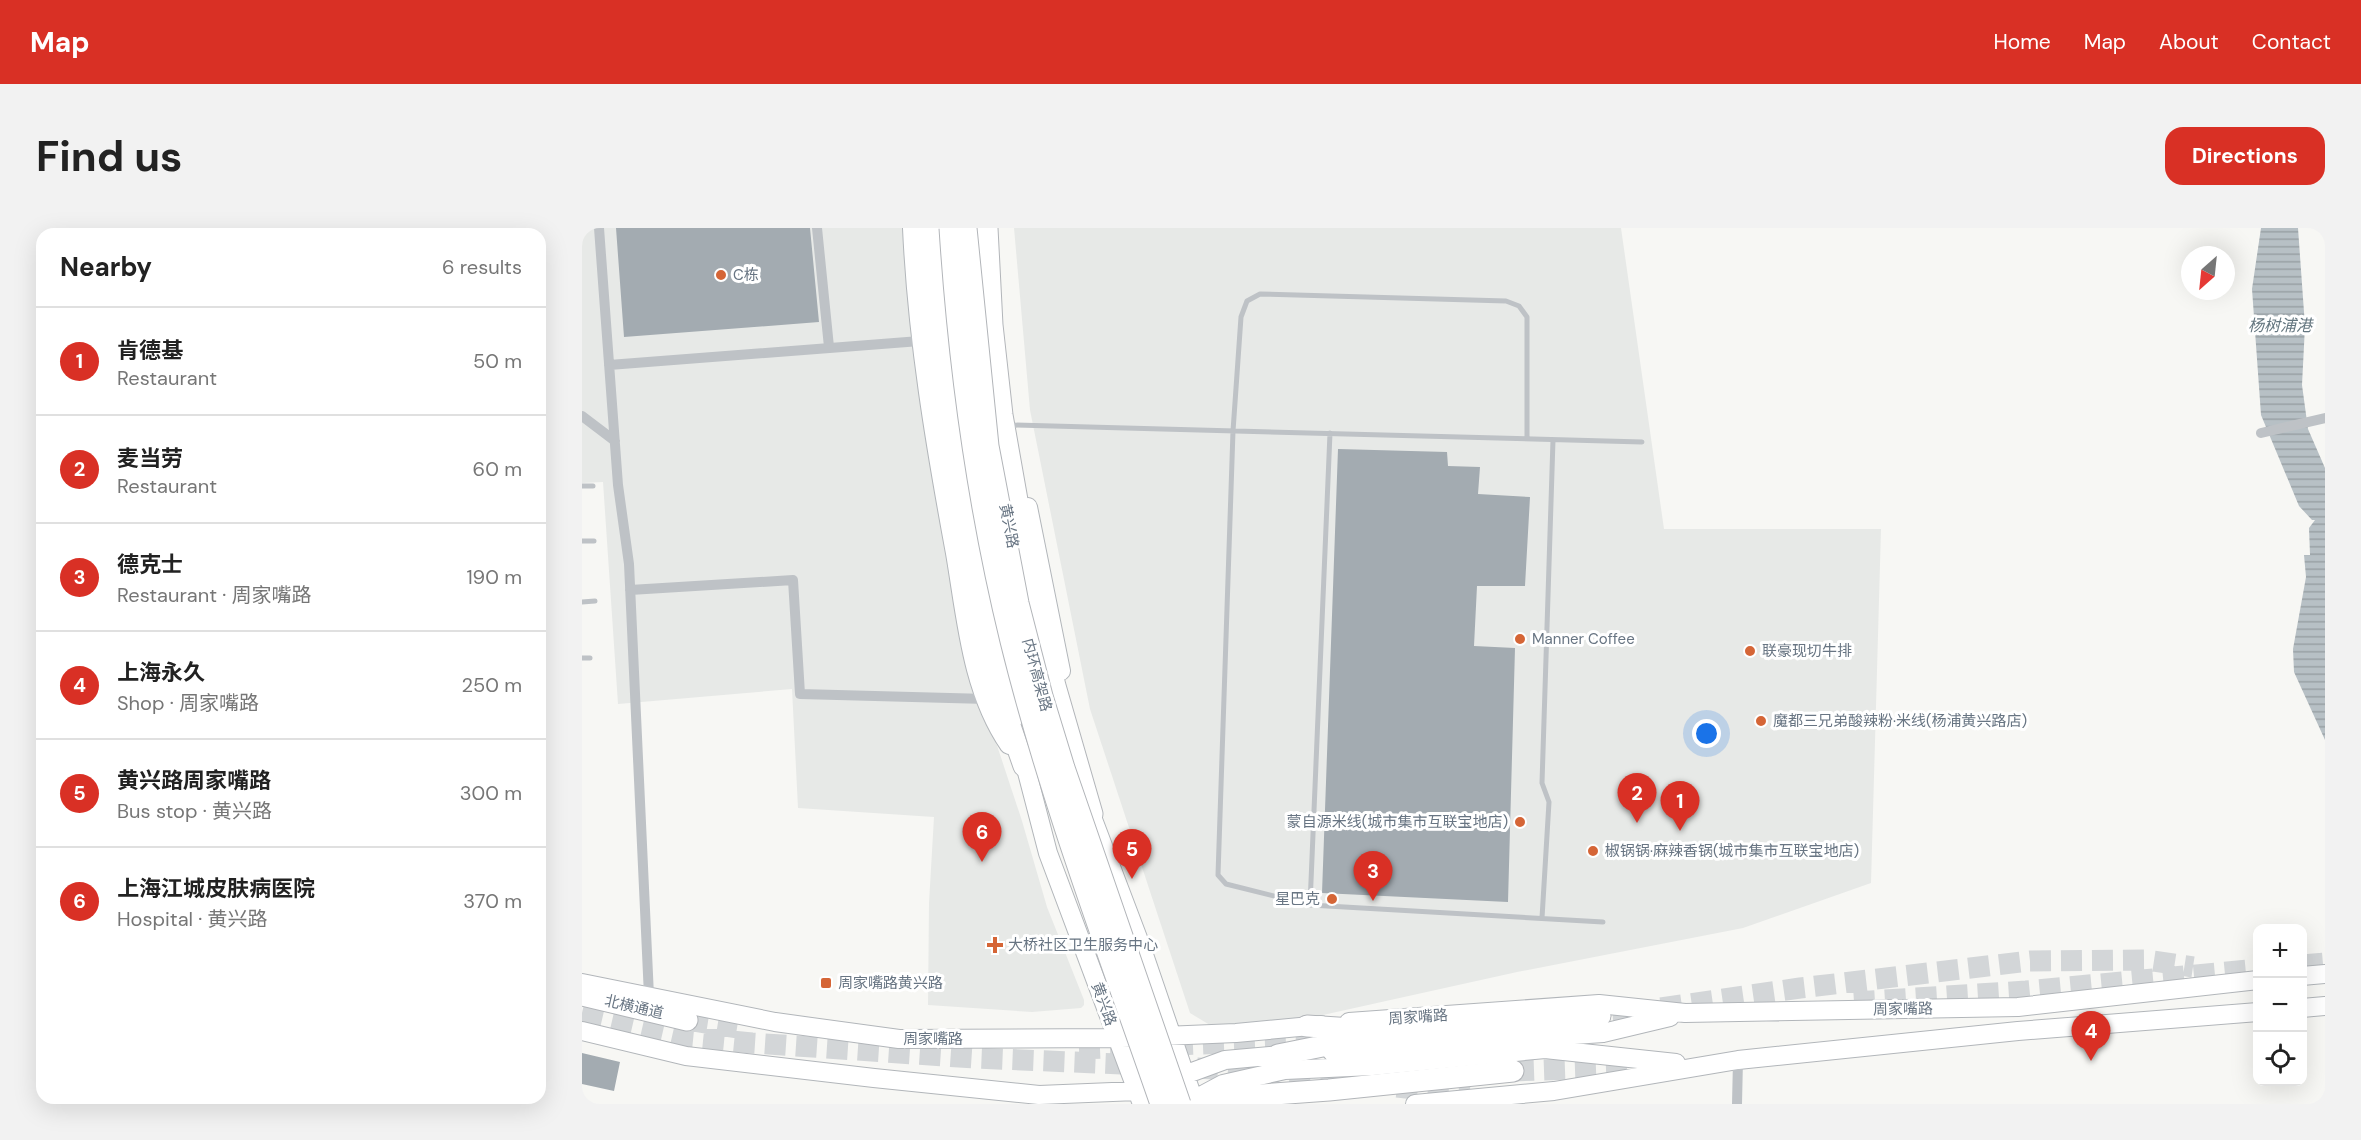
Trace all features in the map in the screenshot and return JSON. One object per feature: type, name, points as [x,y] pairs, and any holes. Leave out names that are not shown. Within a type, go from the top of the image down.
[{"type":"highway","points":[[928,228],[938,379],[967,563],[988,663],[1024,766]]},
{"type":"highway","name":"内环高架路","points":[[950,228],[958,339],[970,429],[1011,640],[1058,807],[1161,1104]]},
{"type":"highway","name":"内环高架路","points":[[966,228],[988,446],[1020,613],[1064,768],[1189,1103]]},
{"type":"highway","points":[[987,228],[992,325],[1033,591],[1055,686],[1092,814]]},
{"type":"highway","name":"北横通道","points":[[582,995],[687,1020]]},
{"type":"highway","points":[[1278,1055],[1392,1032],[1600,1016]]},
{"type":"highway","points":[[1307,1026],[1392,1032]]},
{"type":"highway","points":[[1189,1103],[1513,1071]]},
{"type":"main road","name":"黄兴路","points":[[912,228],[915,289],[934,440],[972,648],[987,699],[1004,737],[1024,766]]},
{"type":"main road","name":"黄兴路","points":[[939,228],[949,364],[980,574],[1011,697],[1024,766],[1048,853],[1140,1098]]},
{"type":"main road","name":"黄兴路","points":[[971,228],[994,450],[1021,585],[1071,766],[1092,814],[1173,1035],[1185,1075],[1189,1103]]},
{"type":"main road","points":[[995,228],[998,325],[1007,420]]},
{"type":"main road","points":[[2307,976],[2325,974]]},
{"type":"main road","name":"周家嘴路","points":[[582,982],[775,1022],[899,1040],[1116,1038],[1236,1033],[1599,1004],[1685,1013],[2018,1006],[2253,981]]},
{"type":"main road","points":[[2307,1008],[2325,1006]]},
{"type":"main road","name":"周家嘴路","points":[[1415,1104],[1554,1091],[1738,1060],[2018,1031],[2253,1012]]},
{"type":"main road","points":[[1140,1098],[1185,1075],[1225,1060],[1603,1033],[1685,1013]]},
{"type":"main road","points":[[582,1031],[686,1056],[812,1071],[1039,1095],[1140,1098],[1224,1104]]},
{"type":"main road","points":[[1189,1103],[1223,1084],[1285,1070],[1372,1066],[1545,1049],[1698,1066]]},
{"type":"street","points":[[599,228],[615,441],[630,590],[650,996]]},
{"type":"street","points":[[818,228],[829,347]]},
{"type":"street","points":[[609,365],[921,340]]},
{"type":"street","points":[[582,416],[615,441]]},
{"type":"street","points":[[2261,433],[2322,419]]},
{"type":"street","points":[[630,590],[793,580],[800,694],[987,699]]},
{"type":"street","points":[[1737,1104],[1738,1060]]},
{"type":"lane","points":[[1527,438],[1527,317],[1519,306],[1506,301],[1260,294],[1247,301],[1241,317],[1233,431],[1218,875],[1226,884],[1310,905],[1602,922]]},
{"type":"lane","points":[[1007,420],[1233,431],[1642,442]]},
{"type":"lane","points":[[1310,905],[1330,433]]},
{"type":"lane","points":[[1542,918],[1548,802],[1542,783],[1553,440]]},
{"type":"lane","points":[[582,486],[593,486]]},
{"type":"lane","points":[[582,541],[594,541]]},
{"type":"lane","points":[[582,602],[595,601]]},
{"type":"lane","points":[[582,658],[590,658]]},
{"type":"shaded area","points":[[582,228],[906,228],[979,691],[1022,821],[1047,907],[1084,1000],[1081,1008],[1032,1012],[928,1005],[929,903],[934,817],[798,808],[792,689],[618,704],[603,482],[582,483]]},
{"type":"shaded area","points":[[1014,228],[1621,228],[1664,529],[1881,529],[1871,883],[1743,928],[1517,972],[1228,1036],[1190,1013],[1090,709],[1030,410]]},
{"type":"water","name":"杨树浦港","points":[[2261,228],[2298,228],[2305,326],[2302,385],[2308,429],[2325,468],[2325,740],[2294,672],[2293,649],[2306,577],[2304,555],[2310,555],[2309,528],[2315,520],[2312,520],[2299,506],[2261,415],[2252,289]]},
{"type":"building","name":"C栋","points":[[616,228],[810,228],[819,322],[624,337]]},
{"type":"building","points":[[1338,449],[1447,452],[1448,466],[1480,467],[1478,494],[1530,497],[1525,586],[1477,586],[1474,646],[1515,648],[1508,902],[1322,893]]},
{"type":"building","points":[[582,1053],[620,1062],[614,1091],[582,1084]]},
{"type":"tunnel","points":[[1661,1008],[1800,988],[2030,961],[2147,960],[2193,967]]},
{"type":"tunnel","points":[[2307,965],[2325,963]]},
{"type":"tunnel","points":[[1854,1002],[2026,991],[2253,969]]},
{"type":"tunnel","points":[[582,1013],[682,1036],[752,1043],[974,1058],[1145,1065]]},
{"type":"tunnel","points":[[1582,1021],[1653,1016]]},
{"type":"tunnel","points":[[687,1020],[737,1028]]},
{"type":"tunnel","points":[[1079,1049],[1324,1039]]},
{"type":"tunnel","points":[[1513,1071],[1653,1066]]},
{"type":"tunnel","points":[[1197,1068],[1290,1074],[1360,1083]]},
{"type":"tunnel","points":[[1397,1087],[1470,1093]]},
{"type":"place","name":"C栋","points":[[721,275]]},
{"type":"place","name":"Manner Coffee","points":[[1520,639]]},
{"type":"place","name":"联豪现切牛排","points":[[1750,651]]},
{"type":"place","name":"魔都三兄弟酸辣粉·米线(杨浦黄兴路店)","points":[[1761,721]]},
{"type":"place","name":"蒙自源米线(城市集市互联宝地店)","points":[[1520,822]]},
{"type":"place","name":"麦当劳","points":[[1637,823]]},
{"type":"place","name":"肯德基","points":[[1680,831]]},
{"type":"place","name":"椒锅锅·麻辣香锅(城市集市互联宝地店)","points":[[1593,851]]},
{"type":"place","name":"上海江城皮肤病医院","points":[[982,862]]},
{"type":"place","name":"黄兴路周家嘴路","points":[[1132,879]]},
{"type":"place","name":"星巴克","points":[[1332,899]]},
{"type":"place","name":"德克士","points":[[1373,901]]},
{"type":"place","name":"大桥社区卫生服务中心","points":[[995,945]]},
{"type":"place","name":"周家嘴路黄兴路","points":[[826,983]]},
{"type":"place","name":"上海永久","points":[[2091,1061]]}]
